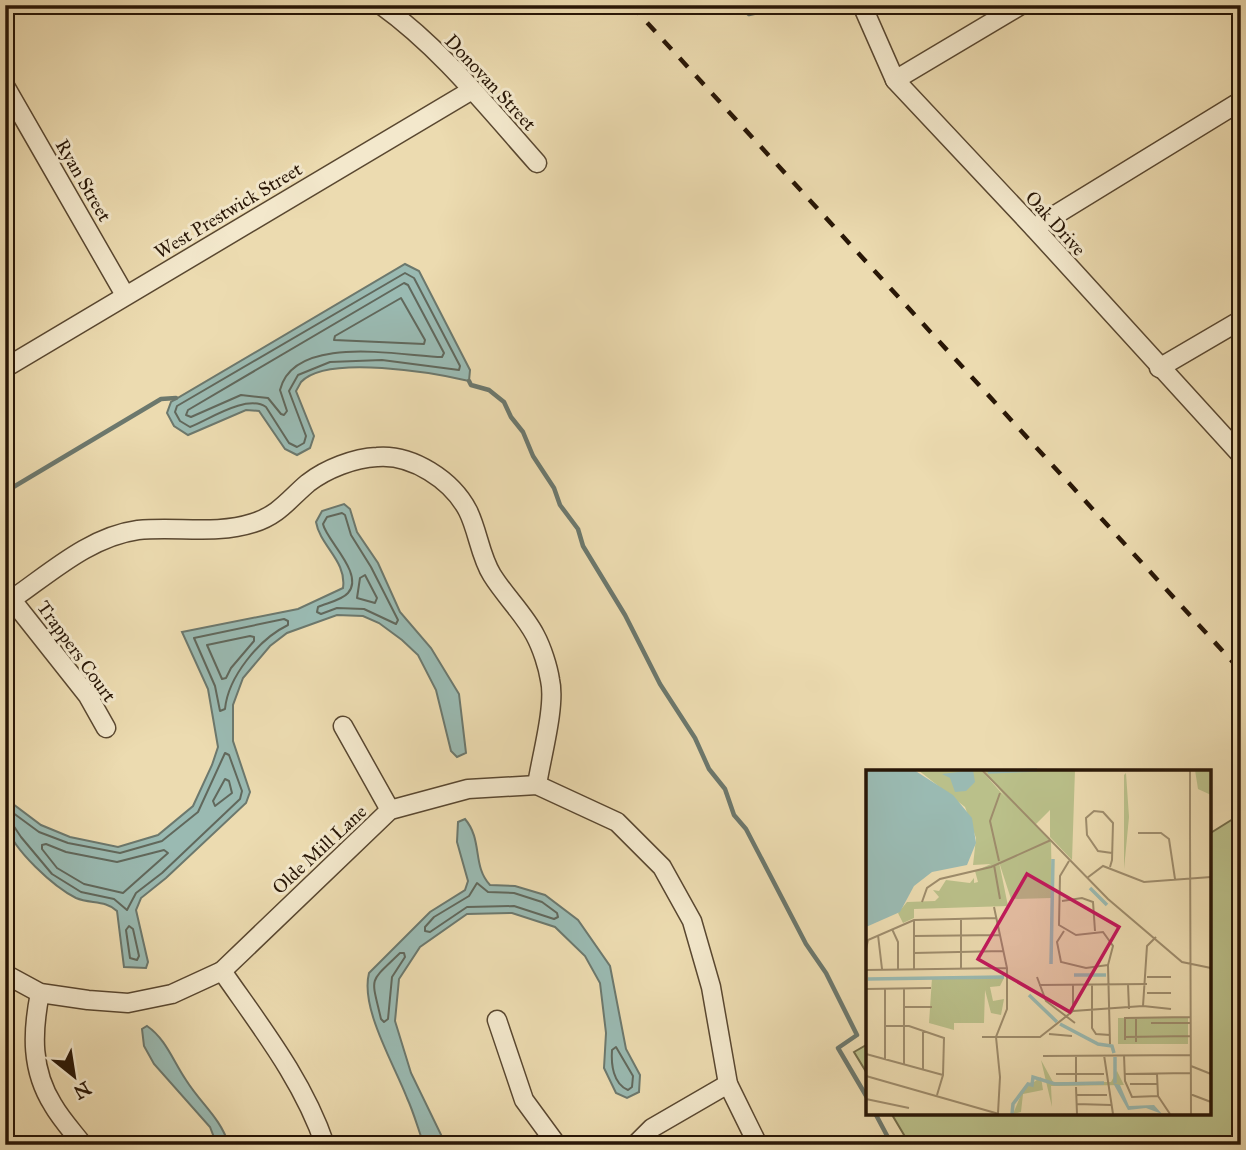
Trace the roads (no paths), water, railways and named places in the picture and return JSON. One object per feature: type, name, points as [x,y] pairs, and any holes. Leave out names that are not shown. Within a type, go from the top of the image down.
[{"type":"street","name":"Donovan Street","points":[[381,5],[402,20],[472,90],[537,163]]},
{"type":"street","name":"Oak Drive","points":[[862,5],[895,80],[1241,456]]},
{"type":"street","points":[[895,80],[1021,5]]},
{"type":"street","name":"Ryan Street","points":[[5,86],[125,295]]},
{"type":"street","name":"West Prestwick Street","points":[[5,368],[472,90]]},
{"type":"street","points":[[1034,228],[1241,102]]},
{"type":"street","points":[[1159,368],[1241,320]]},
{"type":"street","points":[[9,602],[64,562],[98,542],[135,531],[170,528],[221,530],[254,523],[284,508],[309,483],[340,466],[377,457],[409,461],[431,472],[451,488],[467,510],[490,571],[535,635],[551,682],[537,785]]},
{"type":"street","name":"Trappers Court","points":[[9,602],[88,696],[106,728]]},
{"type":"street","points":[[343,726],[390,810]]},
{"type":"street","name":"Olde Mill Lane","points":[[5,974],[40,993],[128,1003],[172,994],[222,971],[390,810],[468,789],[537,785],[617,822],[662,867],[692,922],[711,987],[728,1084],[747,1128],[758,1145]]},
{"type":"street","points":[[222,971],[282,1057],[308,1101],[324,1145]]},
{"type":"street","points":[[40,993],[33,1027],[37,1068],[52,1105],[83,1145]]},
{"type":"street","points":[[497,1020],[524,1100],[557,1145]]},
{"type":"street","points":[[635,1145],[652,1128],[728,1084]]},
{"type":"water","points":[[405,264],[419,271],[470,370],[469,381],[382,368],[333,369],[314,374],[301,382],[296,391],[314,436],[310,448],[297,455],[285,449],[259,411],[246,410],[188,435],[174,426],[167,413],[171,402]]},
{"type":"water","points":[[344,504],[350,509],[357,532],[378,563],[400,612],[431,648],[459,694],[466,753],[457,757],[451,751],[436,690],[418,655],[379,623],[363,616],[337,615],[287,633],[270,646],[243,678],[233,705],[233,741],[250,792],[246,803],[141,898],[136,910],[148,962],[146,968],[124,967],[117,911],[108,905],[76,898],[35,867],[10,835],[5,819],[5,798],[41,825],[70,837],[118,847],[158,835],[193,806],[218,747],[208,689],[182,632],[298,609],[343,588],[341,570],[322,539],[316,522],[322,511]]},
{"type":"water","points":[[465,819],[474,836],[484,878],[490,885],[515,886],[545,895],[578,920],[610,966],[626,1049],[640,1075],[639,1092],[627,1098],[616,1093],[604,1068],[606,1033],[600,983],[585,956],[555,927],[512,913],[467,914],[420,947],[399,979],[395,1021],[411,1073],[446,1145],[424,1145],[374,1019],[369,1003],[369,973],[430,912],[465,890],[468,881],[457,842],[458,822]]},
{"type":"water","points":[[147,1026],[164,1044],[192,1089],[221,1126],[229,1145],[217,1145],[210,1127],[154,1064],[144,1046],[142,1029]]},
{"type":"waterway","points":[[739,5],[749,14],[790,5]]},
{"type":"waterway","points":[[469,381],[471,385],[489,390],[504,402],[511,417],[523,432],[533,456],[554,488],[560,505],[578,529],[583,546],[625,615],[660,684],[695,738],[709,769],[725,789],[734,815],[746,829],[806,944],[826,973],[857,1035],[838,1048],[866,1096]]},
{"type":"waterway","points":[[5,492],[161,399],[176,398]]},
{"type":"waterway","points":[[876,1115],[892,1145]]},
{"type":"railway","points":[[631,5],[1241,671]]}]
